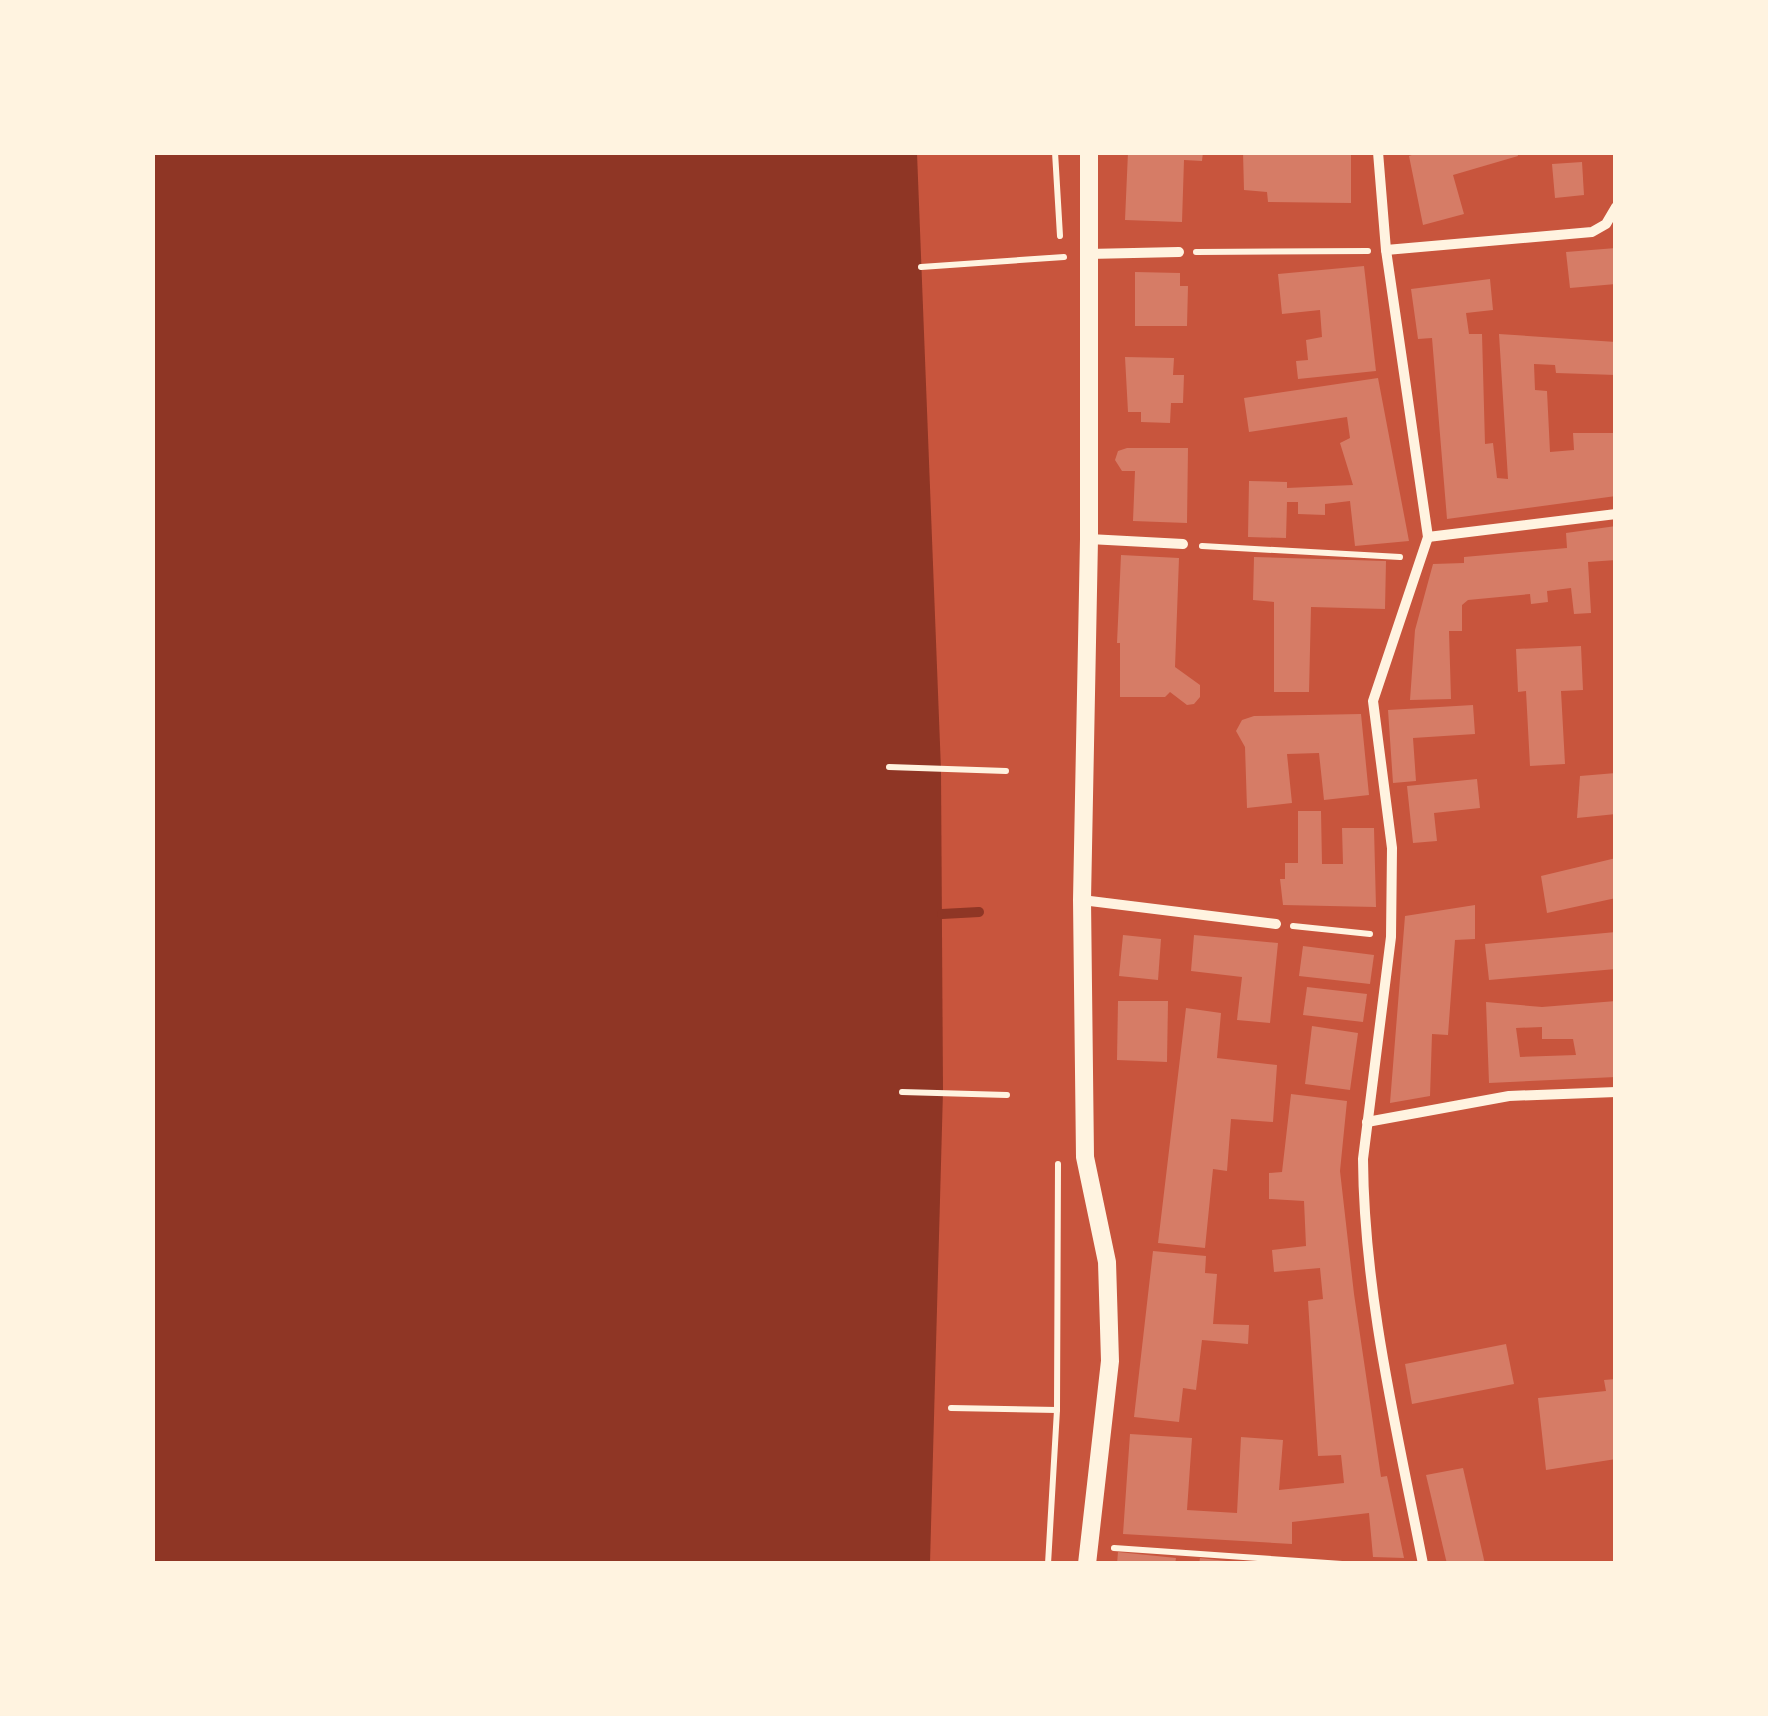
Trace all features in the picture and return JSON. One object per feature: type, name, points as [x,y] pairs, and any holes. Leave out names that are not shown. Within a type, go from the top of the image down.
[{"type":"street","points":[[1087,1564],[1110,1361],[1107,1262],[1085,1158],[1082,900],[1089,539],[1089,152]]},
{"type":"street","points":[[1378,152],[1386,250],[1428,537],[1373,701],[1392,848],[1391,936],[1363,1194],[1375,1313],[1423,1564]]},
{"type":"street","points":[[1386,250],[1592,232],[1606,224],[1615,209]]},
{"type":"street","points":[[1087,254],[1179,252]]},
{"type":"street","points":[[1428,537],[1616,514]]},
{"type":"street","points":[[1089,539],[1183,544]]},
{"type":"street","points":[[1082,900],[1276,924]]},
{"type":"street","points":[[1368,1122],[1510,1096],[1616,1092]]},
{"type":"path","points":[[1179,252],[1386,250]]},
{"type":"path","points":[[921,267],[1062,258]]},
{"type":"path","points":[[1183,544],[1421,558]]},
{"type":"path","points":[[890,767],[1006,771]]},
{"type":"path","points":[[1276,924],[1391,936]]},
{"type":"path","points":[[902,1092],[1006,1094]]},
{"type":"path","points":[[951,1408],[1057,1410]]},
{"type":"path","points":[[1089,1544],[1342,1564]]},
{"type":"shaded area","points":[[152,153],[917,153],[941,770],[943,1091],[930,1563],[153,1563]]},
{"type":"building","points":[[1128,152],[1203,152],[1202,161],[1184,160],[1182,222],[1125,220]]},
{"type":"building","points":[[1243,152],[1351,152],[1351,203],[1268,202],[1267,192],[1244,190]]},
{"type":"building","points":[[1420,152],[1517,152],[1518,156],[1453,175],[1464,214],[1423,225],[1409,156]]},
{"type":"building","points":[[1582,162],[1584,195],[1555,198],[1552,164]]},
{"type":"building","points":[[1616,248],[1616,284],[1570,288],[1566,252]]},
{"type":"building","points":[[1364,266],[1376,371],[1298,379],[1296,361],[1308,360],[1306,340],[1322,337],[1320,310],[1282,314],[1278,274]]},
{"type":"building","points":[[1135,272],[1180,273],[1180,286],[1188,286],[1187,326],[1135,326]]},
{"type":"building","points":[[1490,279],[1493,310],[1466,313],[1469,334],[1482,334],[1485,444],[1493,443],[1497,478],[1508,479],[1499,334],[1616,342],[1616,375],[1556,373],[1555,365],[1534,364],[1535,390],[1547,391],[1550,452],[1574,450],[1573,433],[1616,433],[1616,496],[1447,519],[1432,338],[1418,339],[1411,289]]},
{"type":"building","points":[[1125,357],[1174,358],[1173,375],[1184,375],[1183,403],[1171,403],[1170,423],[1141,422],[1141,412],[1128,412]]},
{"type":"building","points":[[1378,378],[1409,541],[1355,546],[1350,501],[1325,504],[1325,515],[1298,514],[1298,502],[1287,502],[1286,538],[1248,537],[1249,481],[1287,482],[1287,488],[1353,485],[1340,443],[1350,438],[1347,417],[1249,432],[1244,398]]},
{"type":"building","points":[[1188,448],[1187,523],[1133,521],[1135,471],[1122,471],[1115,460],[1118,451]]},
{"type":"building","points":[[1616,526],[1616,560],[1588,562],[1591,613],[1574,614],[1571,588],[1547,591],[1548,602],[1531,604],[1530,594],[1468,600],[1462,605],[1462,631],[1449,631],[1451,699],[1410,700],[1415,630],[1433,564],[1464,563],[1464,557],[1567,548],[1566,533]]},
{"type":"building","points":[[1121,555],[1179,558],[1175,667],[1200,685],[1200,697],[1194,704],[1187,705],[1170,692],[1165,697],[1120,697],[1117,643]]},
{"type":"building","points":[[1254,557],[1386,561],[1385,609],[1311,607],[1309,692],[1274,692],[1274,602],[1253,600]]},
{"type":"building","points":[[1581,646],[1583,690],[1561,691],[1565,764],[1530,766],[1526,691],[1518,692],[1516,649]]},
{"type":"building","points":[[1473,705],[1475,734],[1413,738],[1416,781],[1393,783],[1388,710]]},
{"type":"building","points":[[1361,714],[1369,795],[1324,800],[1319,753],[1287,754],[1292,803],[1247,808],[1245,747],[1236,731],[1242,720],[1254,716]]},
{"type":"building","points":[[1616,773],[1616,814],[1577,818],[1580,776]]},
{"type":"building","points":[[1477,779],[1480,808],[1434,813],[1437,841],[1413,843],[1407,786]]},
{"type":"building","points":[[1298,811],[1321,811],[1322,864],[1343,864],[1342,828],[1374,828],[1376,907],[1283,905],[1280,879],[1285,879],[1285,863],[1298,863]]},
{"type":"building","points":[[1616,858],[1616,898],[1547,913],[1541,876]]},
{"type":"building","points":[[1475,905],[1475,939],[1455,940],[1448,1035],[1432,1034],[1430,1096],[1390,1103],[1405,916]]},
{"type":"building","points":[[1616,932],[1616,969],[1489,980],[1485,944]]},
{"type":"building","points":[[1123,935],[1161,939],[1158,980],[1119,976]]},
{"type":"building","points":[[1194,935],[1278,943],[1270,1023],[1237,1020],[1242,977],[1191,971]]},
{"type":"building","points":[[1303,946],[1374,955],[1370,984],[1299,976]]},
{"type":"building","points":[[1307,987],[1367,994],[1363,1022],[1303,1015]]},
{"type":"building","points":[[1118,1001],[1168,1001],[1167,1062],[1117,1060]]},
{"type":"building","points":[[1616,1001],[1616,1077],[1489,1083],[1486,1002],[1542,1007]],"holes":[[[1542,1027],[1542,1039],[1573,1039],[1576,1055],[1520,1057],[1516,1028]]]},
{"type":"building","points":[[1186,1008],[1221,1013],[1217,1058],[1277,1065],[1273,1122],[1231,1119],[1227,1171],[1213,1169],[1205,1248],[1158,1243]]},
{"type":"building","points":[[1312,1026],[1358,1033],[1350,1090],[1305,1084]]},
{"type":"building","points":[[1291,1094],[1347,1101],[1340,1171],[1354,1294],[1381,1477],[1387,1476],[1404,1558],[1373,1557],[1369,1513],[1292,1522],[1292,1544],[1123,1534],[1130,1434],[1192,1438],[1187,1510],[1237,1513],[1241,1437],[1283,1440],[1279,1490],[1344,1483],[1341,1455],[1318,1456],[1308,1301],[1323,1299],[1320,1268],[1274,1272],[1272,1250],[1306,1246],[1304,1201],[1269,1199],[1269,1173],[1282,1172]]},
{"type":"building","points":[[1153,1251],[1206,1256],[1205,1273],[1217,1274],[1213,1324],[1249,1325],[1248,1344],[1202,1340],[1196,1390],[1183,1388],[1179,1422],[1134,1417]]},
{"type":"building","points":[[1506,1344],[1514,1384],[1412,1404],[1405,1364]]},
{"type":"building","points":[[1616,1379],[1616,1459],[1546,1470],[1538,1398],[1606,1391],[1604,1380]]},
{"type":"building","points":[[1463,1468],[1485,1564],[1447,1564],[1426,1475]]},
{"type":"building","points":[[1118,1552],[1176,1558],[1175,1564],[1117,1564]]},
{"type":"building","points":[[1200,1558],[1227,1561],[1227,1564],[1199,1564]]},
{"type":"waterway","points":[[942,914],[979,912]]}]
